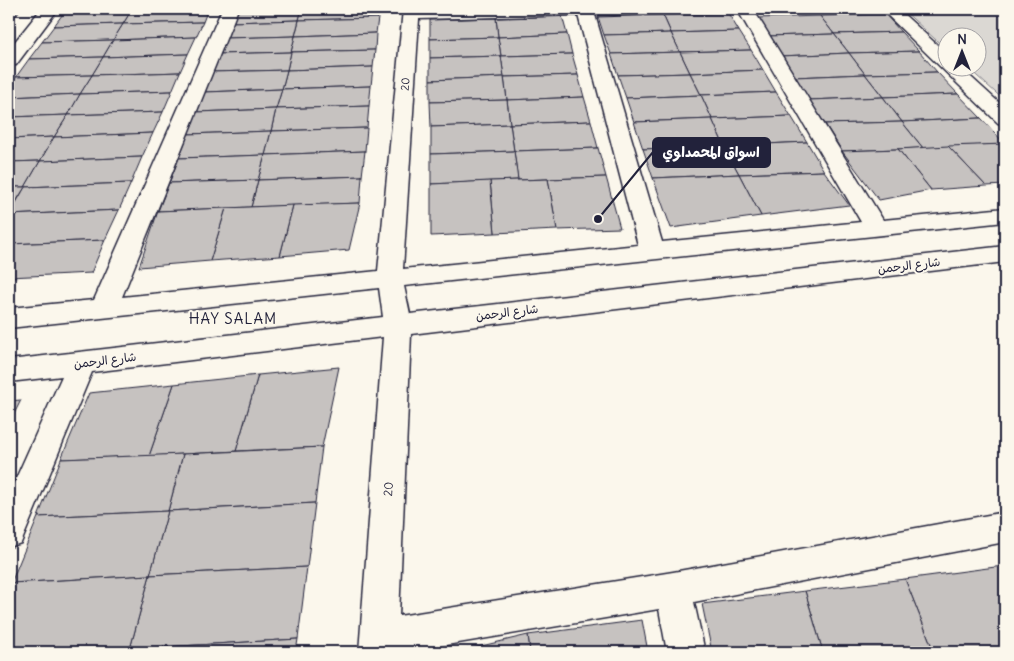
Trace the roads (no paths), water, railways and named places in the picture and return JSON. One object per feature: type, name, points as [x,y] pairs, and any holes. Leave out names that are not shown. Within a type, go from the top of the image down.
[{"type":"street","points":[[9,61],[50,9]]},
{"type":"street","points":[[104,308],[230,9]]},
{"type":"street","points":[[410,12],[636,9]]},
{"type":"street","points":[[745,9],[876,228]]},
{"type":"street","points":[[889,9],[936,54]]},
{"type":"street","points":[[585,10],[652,251]]},
{"type":"street","name":"20","points":[[378,645],[398,326],[390,278],[410,12]]},
{"type":"street","points":[[962,78],[1005,119]]},
{"type":"street","points":[[9,318],[1005,215]]},
{"type":"street","name":"شارع الرحمن","points":[[9,371],[1005,254]]},
{"type":"street","points":[[9,532],[82,362]]},
{"type":"street","points":[[378,645],[1005,527]]},
{"type":"street","points":[[673,589],[686,652]]},
{"type":"place","name":"اسواق المحمداوي","points":[[598,219]]},
{"type":"district","name":"HAY SALAM","points":[[233,318]]}]
